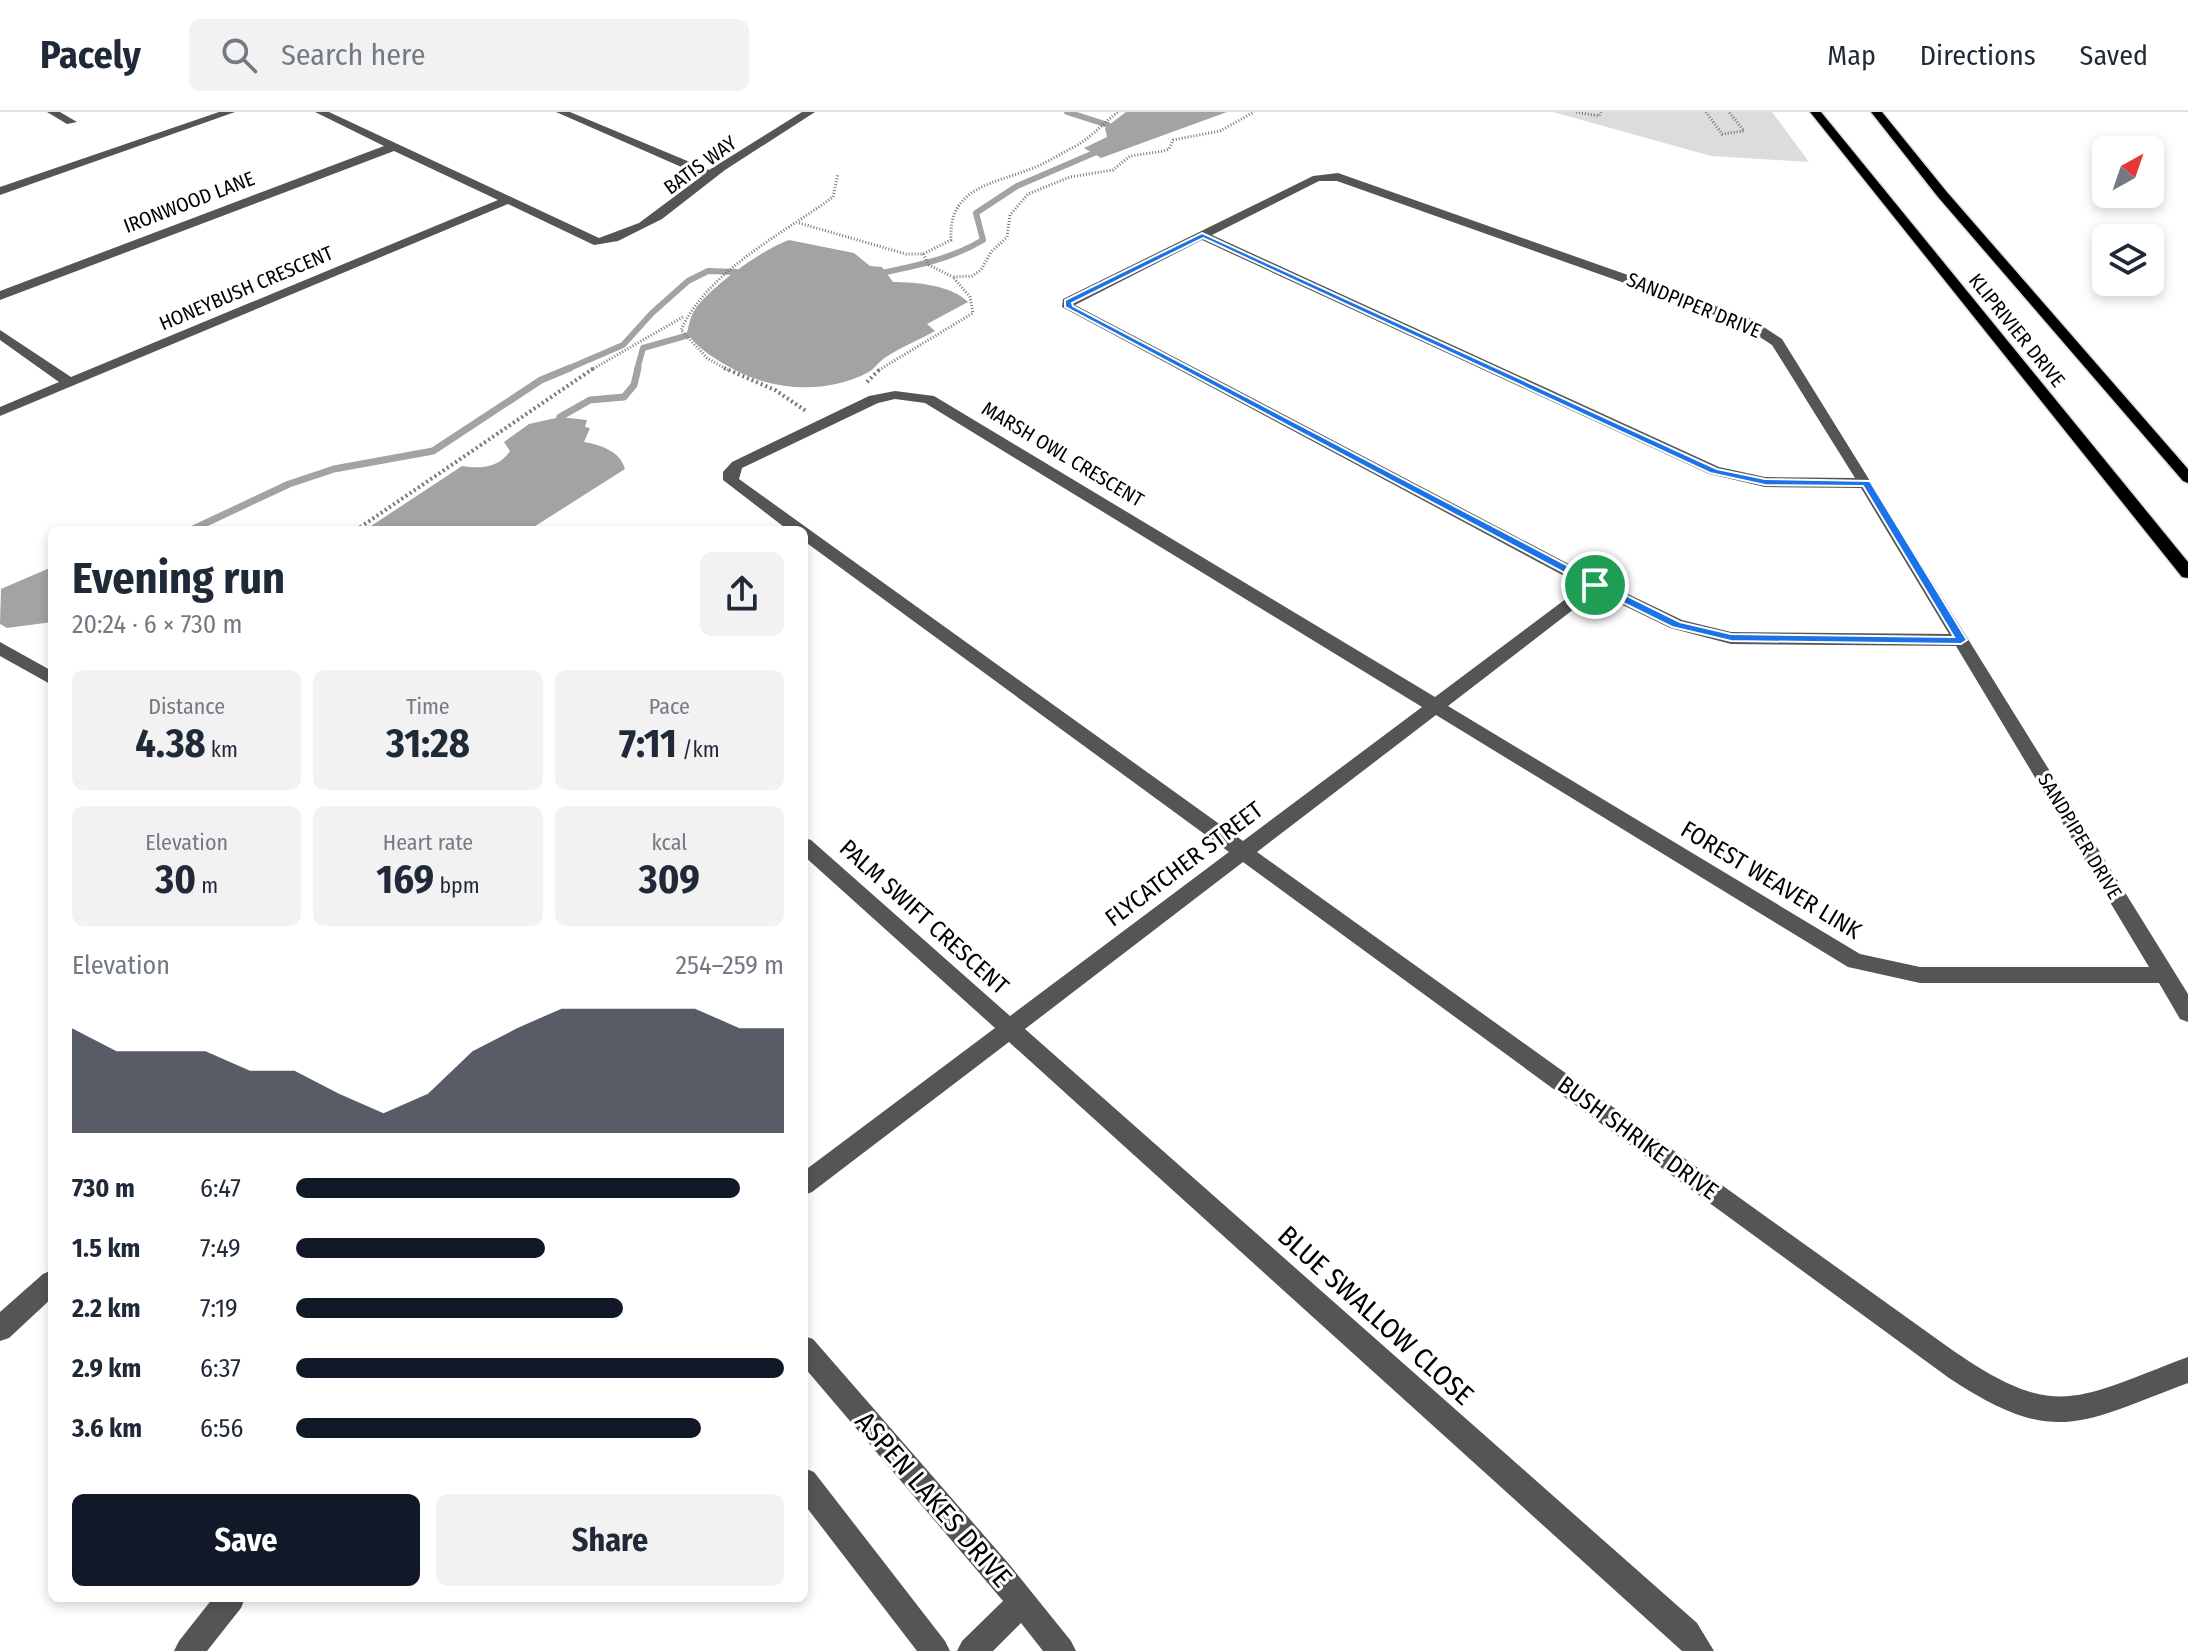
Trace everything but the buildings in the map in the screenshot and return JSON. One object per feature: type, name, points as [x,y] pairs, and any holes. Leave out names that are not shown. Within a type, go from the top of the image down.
[{"type":"main road","name":"KLIPRIVIER DRIVE","points":[[1815,112],[2188,573]]},
{"type":"main road","name":"KLIPRIVIER DRIVE","points":[[1876,112],[1942,194],[2188,478]]},
{"type":"street","points":[[52,112],[71,122]]},
{"type":"street","points":[[0,191],[230,112]]},
{"type":"street","points":[[320,112],[506,201]]},
{"type":"street","points":[[561,112],[710,175]]},
{"type":"street","name":"BATIS WAY","points":[[506,201],[594,242],[609,240],[675,207],[710,175],[810,112]]},
{"type":"street","name":"IRONWOOD LANE","points":[[0,296],[393,147]]},
{"type":"street","name":"SANDPIPER DRIVE","points":[[1202,235],[1317,178],[1351,179],[1758,327],[1777,342],[1866,483],[2188,1013]]},
{"type":"street","name":"HONEYBUSH CRESCENT","points":[[1,412],[506,201]]},
{"type":"street","points":[[1866,483],[1765,482],[1714,471],[1202,235],[1068,302],[1069,307],[1077,312],[1595,585],[1676,624],[1731,638],[1961,640]]},
{"type":"street","points":[[0,334],[70,383]]},
{"type":"street","name":"MARSH OWL CRESCENT","points":[[792,526],[737,486],[731,480],[731,472],[752,456],[858,405],[895,395],[918,397],[937,403],[1436,708]]},
{"type":"street","points":[[808,537],[1243,852]]},
{"type":"street","name":"FLYCATCHER STREET","points":[[808,1182],[1595,585]]},
{"type":"street","points":[[0,648],[48,677]]},
{"type":"street","name":"FOREST WEAVER LINK","points":[[1436,708],[1855,961],[1920,975],[2165,975]]},
{"type":"street","name":"PALM SWIFT CRESCENT","points":[[808,849],[1010,1028]]},
{"type":"street","name":"BUSH SHRIKE DRIVE","points":[[1243,852],[1998,1395],[2041,1408],[2090,1408],[2188,1370]]},
{"type":"street","name":"BLUE SWALLOW CLOSE","points":[[1010,1028],[1687,1633],[1699,1651]]},
{"type":"street","points":[[0,1329],[48,1292]]},
{"type":"street","name":"ASPEN LAKES DRIVE","points":[[808,1353],[1061,1651]]},
{"type":"street","points":[[808,1487],[935,1651]]},
{"type":"street","points":[[189,1651],[228,1602]]},
{"type":"street","points":[[972,1651],[1022,1602]]},
{"type":"path","points":[[799,223],[906,254],[924,255],[951,240],[950,224],[956,208],[976,188],[1033,168],[1075,147],[1118,112]]},
{"type":"path","points":[[953,277],[972,276],[987,263],[991,252],[1007,237],[1010,215],[1028,194],[1070,177],[1113,170],[1130,156],[1164,151],[1173,140],[1220,131],[1254,112]]},
{"type":"path","points":[[1576,112],[1599,116],[1601,112]]},
{"type":"path","points":[[1706,112],[1722,134],[1744,131],[1729,112]]},
{"type":"path","points":[[362,526],[571,383],[683,317],[742,262],[833,197],[838,174]]},
{"type":"path","points":[[858,405],[866,384],[886,363],[973,313],[974,302],[966,289],[953,277],[929,265],[924,255]]},
{"type":"path","points":[[683,317],[681,330],[689,343],[706,358],[736,375],[794,400],[816,425]]},
{"type":"shaded area","points":[[1126,112],[1227,112],[1101,158],[1084,148],[1107,137],[1105,128]]},
{"type":"shaded area","points":[[1553,112],[1772,112],[1809,162],[1711,156]]},
{"type":"shaded area","points":[[789,240],[854,253],[870,266],[882,267],[893,282],[943,288],[968,302],[927,324],[935,331],[892,353],[870,371],[851,380],[801,387],[750,377],[697,344],[687,332],[690,320],[700,303],[722,282],[765,252]]},
{"type":"shaded area","points":[[560,417],[587,420],[585,427],[590,428],[584,442],[614,453],[625,469],[535,526],[371,526],[462,466],[482,467],[500,461],[510,451],[504,442],[529,424]]},
{"type":"shaded area","points":[[48,569],[48,623],[7,628],[0,624],[1,589]]},
{"type":"waterway","points":[[1067,112],[1108,125]]},
{"type":"waterway","points":[[886,272],[924,264],[983,240],[976,213],[1017,186],[1094,153]]},
{"type":"waterway","points":[[565,370],[623,345],[652,313],[688,281],[708,271],[736,272]]},
{"type":"waterway","points":[[637,370],[643,348],[689,335]]},
{"type":"waterway","points":[[200,526],[289,484],[334,469],[433,451],[541,380],[570,368]]},
{"type":"waterway","points":[[560,417],[590,400],[624,397],[634,385],[638,368]]},
{"type":"route","points":[[1202,235],[1714,471],[1765,482],[1866,483],[1961,640],[1731,638],[1676,624],[1595,585],[1077,312],[1069,307],[1068,302],[1202,235]]}]
